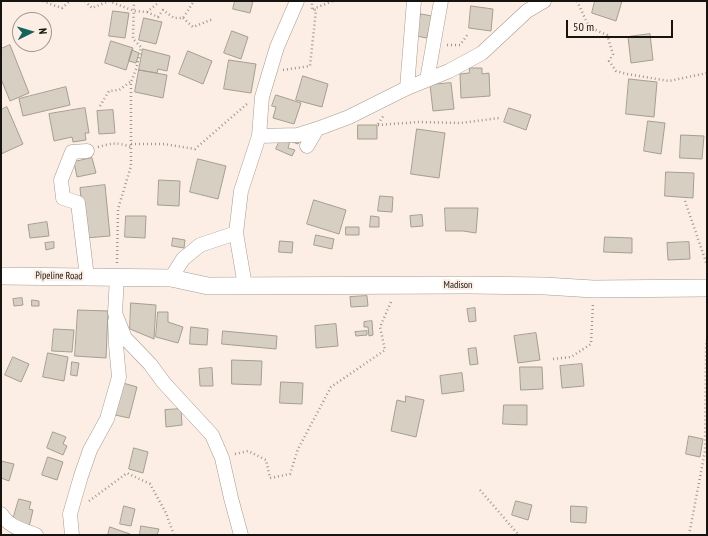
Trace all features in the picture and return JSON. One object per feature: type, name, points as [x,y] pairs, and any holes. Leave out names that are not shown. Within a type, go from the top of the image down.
[{"type":"street","points":[[245,286],[236,233],[242,191],[259,136],[262,98],[277,47],[297,1]]},
{"type":"street","points":[[407,88],[414,1]]},
{"type":"street","points":[[427,80],[441,1]]},
{"type":"street","points":[[259,136],[298,135],[316,129],[349,117],[407,88],[449,71],[482,53],[527,11],[544,1]]},
{"type":"street","points":[[307,146],[316,129]]},
{"type":"street","points":[[87,151],[72,152],[61,180],[63,198],[78,203],[87,277]]},
{"type":"street","points":[[172,278],[183,259],[200,245],[236,233]]},
{"type":"street","name":"Pipeline Road","points":[[1,276],[172,278]]},
{"type":"street","points":[[72,535],[70,514],[81,476],[90,450],[107,419],[119,377],[115,313],[117,277]]},
{"type":"street","name":"Madison","points":[[172,278],[208,286],[469,285],[546,286],[593,289],[707,288]]},
{"type":"street","points":[[115,313],[126,338],[150,364],[164,383],[212,435],[222,458],[241,535]]},
{"type":"street","points":[[1,514],[5,520],[14,527],[36,535]]},
{"type":"path","points":[[43,1],[62,8],[70,1]]},
{"type":"path","points":[[85,1],[92,8],[109,1],[134,11],[148,12],[158,17],[163,10],[174,18],[183,18],[193,27],[213,19]]},
{"type":"path","points":[[117,277],[118,209],[131,166],[131,82],[136,69],[141,47],[133,39],[134,1]]},
{"type":"path","points":[[148,12],[158,3],[158,1]]},
{"type":"path","points":[[183,18],[194,1]]},
{"type":"path","points":[[312,1],[312,9]]},
{"type":"path","points":[[312,9],[333,1]]},
{"type":"path","points":[[576,1],[589,27],[607,35],[613,54],[609,62],[616,71],[669,81],[707,73]]},
{"type":"path","points":[[270,71],[310,66],[316,10],[312,9]]},
{"type":"path","points":[[433,45],[460,45],[468,34]]},
{"type":"path","points":[[100,106],[109,91],[119,90],[131,82]]},
{"type":"path","points":[[87,151],[110,144],[120,143],[131,146],[164,144],[195,149],[265,89]]},
{"type":"path","points":[[378,125],[419,122],[461,123],[500,118]]},
{"type":"path","points":[[685,201],[707,265]]},
{"type":"path","points":[[553,359],[571,357],[591,344],[593,289]]},
{"type":"path","points":[[222,458],[248,451],[266,460],[270,478],[290,474],[298,449],[331,387],[385,350],[380,326],[391,302],[397,301]]},
{"type":"path","points":[[688,535],[705,450],[707,340]]},
{"type":"path","points":[[89,500],[127,473],[150,484],[166,513],[174,535]]},
{"type":"path","points":[[480,490],[517,534]]},
{"type":"building","points":[[235,1],[253,1],[250,13],[233,9]]},
{"type":"building","points":[[595,1],[622,1],[616,21],[592,13]]},
{"type":"building","points":[[471,6],[493,9],[491,31],[469,28]]},
{"type":"building","points":[[113,11],[129,13],[125,38],[109,36]]},
{"type":"building","points":[[421,14],[432,16],[427,38],[416,36]]},
{"type":"building","points":[[144,18],[162,22],[156,44],[139,40]]},
{"type":"building","points":[[232,31],[248,37],[241,59],[224,53]]},
{"type":"building","points":[[650,34],[653,60],[631,63],[628,37]]},
{"type":"building","points":[[111,41],[133,48],[126,70],[105,63]]},
{"type":"building","points":[[10,45],[29,93],[10,101],[1,79],[1,49]]},
{"type":"building","points":[[143,49],[170,56],[167,71],[158,69],[157,73],[139,70]]},
{"type":"building","points":[[132,50],[139,53],[136,63],[129,61]]},
{"type":"building","points":[[188,51],[212,61],[203,84],[179,74]]},
{"type":"building","points":[[229,60],[256,64],[251,93],[224,89]]},
{"type":"building","points":[[470,68],[482,68],[482,74],[489,73],[490,96],[461,98],[460,74],[469,73]]},
{"type":"building","points":[[139,70],[167,75],[163,98],[135,92]]},
{"type":"building","points":[[303,76],[328,84],[322,107],[296,100]]},
{"type":"building","points":[[629,79],[657,82],[654,117],[626,114]]},
{"type":"building","points":[[451,83],[454,109],[433,111],[430,85]]},
{"type":"building","points":[[66,87],[70,105],[23,116],[19,99]]},
{"type":"building","points":[[276,95],[301,103],[294,124],[273,118],[276,107],[272,106]]},
{"type":"building","points":[[7,107],[23,144],[1,154],[1,110]]},
{"type":"building","points":[[85,108],[89,133],[85,133],[86,140],[73,142],[72,137],[54,141],[49,114]]},
{"type":"building","points":[[509,108],[531,115],[526,130],[504,122]]},
{"type":"building","points":[[113,110],[115,133],[99,134],[97,111]]},
{"type":"building","points":[[648,121],[665,123],[661,154],[644,151]]},
{"type":"building","points":[[358,125],[377,125],[377,139],[358,139]]},
{"type":"building","points":[[417,129],[445,133],[439,178],[411,174]]},
{"type":"building","points":[[681,135],[704,136],[702,159],[680,158]]},
{"type":"building","points":[[282,136],[302,136],[298,144],[290,141],[288,148],[295,150],[292,156],[276,149]]},
{"type":"building","points":[[92,158],[96,173],[77,177],[74,162]]},
{"type":"building","points":[[198,159],[226,166],[218,199],[190,192]]},
{"type":"building","points":[[666,172],[694,173],[693,198],[665,196]]},
{"type":"building","points":[[159,180],[180,181],[179,206],[158,205]]},
{"type":"building","points":[[105,185],[110,236],[85,238],[80,188]]},
{"type":"building","points":[[380,196],[393,197],[392,212],[378,211]]},
{"type":"building","points":[[314,200],[346,210],[339,234],[307,224]]},
{"type":"building","points":[[445,208],[478,208],[476,233],[446,231]]},
{"type":"building","points":[[422,215],[423,226],[411,227],[410,216]]},
{"type":"building","points":[[126,216],[146,216],[145,238],[125,237]]},
{"type":"building","points":[[371,216],[379,217],[379,227],[370,227]]},
{"type":"building","points":[[47,222],[49,236],[30,238],[28,225]]},
{"type":"building","points":[[346,227],[359,227],[359,235],[346,235]]},
{"type":"building","points":[[316,235],[334,239],[332,249],[314,245]]},
{"type":"building","points":[[605,237],[632,238],[632,253],[604,252]]},
{"type":"building","points":[[173,238],[185,240],[184,248],[172,246]]},
{"type":"building","points":[[280,241],[293,242],[292,253],[279,252]]},
{"type":"building","points":[[54,242],[54,248],[46,250],[45,243]]},
{"type":"building","points":[[689,242],[690,259],[668,260],[667,243]]},
{"type":"building","points":[[367,296],[368,306],[351,307],[350,297]]},
{"type":"building","points":[[22,298],[23,305],[14,306],[13,299]]},
{"type":"building","points":[[32,300],[39,301],[39,306],[32,306]]},
{"type":"building","points":[[131,303],[156,305],[154,339],[130,329]]},
{"type":"building","points":[[475,308],[476,321],[469,322],[467,309]]},
{"type":"building","points":[[78,310],[108,311],[106,358],[75,356]]},
{"type":"building","points":[[158,312],[168,312],[168,322],[183,327],[178,343],[156,337]]},
{"type":"building","points":[[372,321],[373,335],[369,336],[368,327],[364,327],[364,322]]},
{"type":"building","points":[[336,324],[338,346],[316,348],[315,326]]},
{"type":"building","points":[[191,327],[208,329],[207,345],[190,344]]},
{"type":"building","points":[[54,329],[74,330],[72,352],[52,351]]},
{"type":"building","points":[[223,331],[277,336],[276,349],[222,344]]},
{"type":"building","points":[[367,331],[367,335],[356,336],[355,332]]},
{"type":"building","points":[[536,333],[540,360],[518,363],[514,336]]},
{"type":"building","points":[[476,348],[478,364],[470,365],[468,349]]},
{"type":"building","points":[[48,353],[68,357],[64,381],[43,377]]},
{"type":"building","points":[[13,357],[29,364],[21,382],[5,375]]},
{"type":"building","points":[[232,360],[262,361],[261,385],[232,384]]},
{"type":"building","points":[[72,362],[79,363],[77,376],[71,375]]},
{"type":"building","points":[[582,364],[584,386],[562,388],[560,366]]},
{"type":"building","points":[[520,367],[542,367],[543,389],[521,390]]},
{"type":"building","points":[[212,368],[213,386],[200,386],[199,369]]},
{"type":"building","points":[[462,373],[464,391],[442,394],[440,376]]},
{"type":"building","points":[[281,382],[303,383],[302,404],[280,403]]},
{"type":"building","points":[[123,383],[137,387],[129,418],[115,415]]},
{"type":"building","points":[[406,396],[424,400],[416,437],[391,431],[397,400],[405,402]]},
{"type":"building","points":[[504,405],[527,405],[527,425],[503,424]]},
{"type":"building","points":[[181,409],[182,425],[166,427],[165,410]]},
{"type":"building","points":[[53,432],[66,437],[63,444],[67,446],[63,455],[47,448]]},
{"type":"building","points":[[689,436],[703,439],[700,457],[686,454]]},
{"type":"building","points":[[134,448],[148,452],[143,473],[129,469]]},
{"type":"building","points":[[48,457],[63,462],[57,480],[42,475]]},
{"type":"building","points":[[1,461],[14,464],[9,481],[1,478]]},
{"type":"building","points":[[19,499],[31,502],[29,509],[33,510],[29,527],[12,523]]},
{"type":"building","points":[[516,501],[532,505],[528,520],[512,515]]},
{"type":"building","points":[[124,506],[135,509],[131,526],[120,524]]},
{"type":"building","points":[[571,506],[587,507],[586,523],[571,522]]},
{"type":"building","points":[[141,526],[159,529],[157,535],[140,535]]},
{"type":"building","points":[[110,527],[130,534],[130,535],[108,535]]}]
